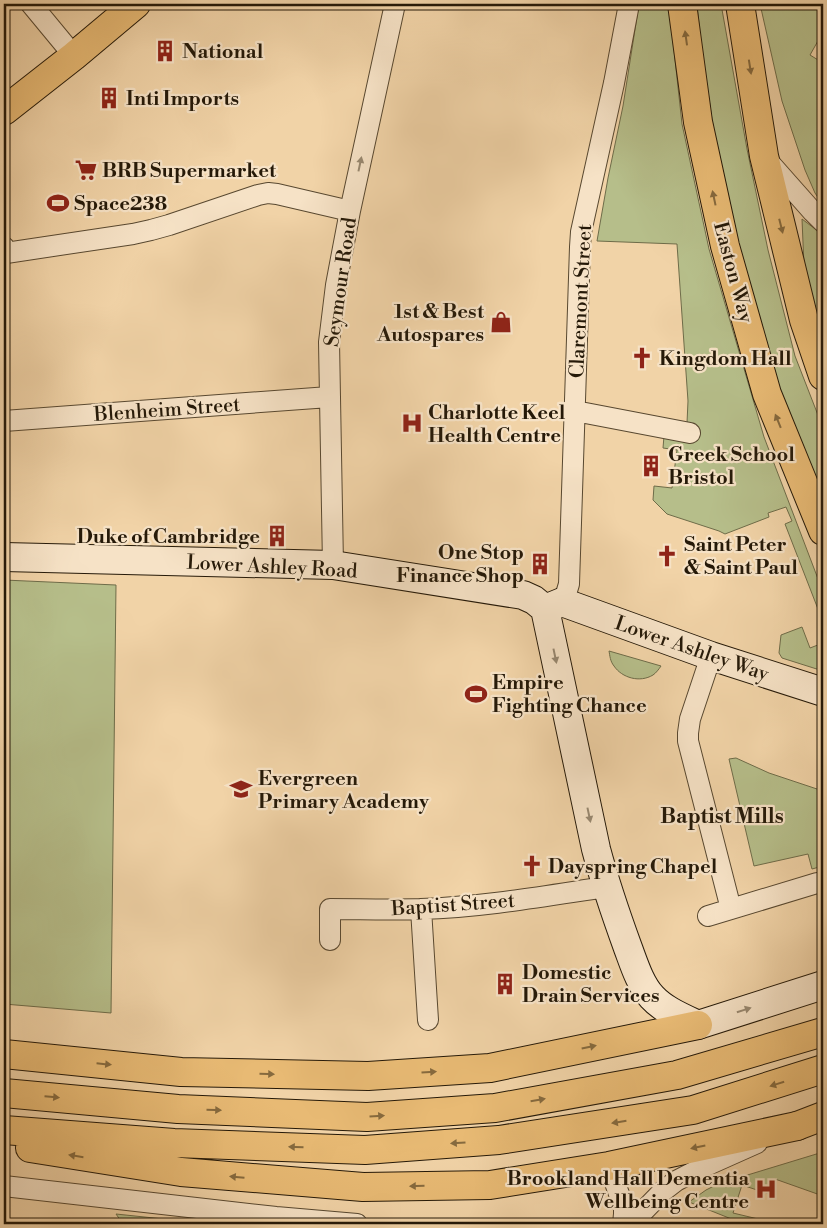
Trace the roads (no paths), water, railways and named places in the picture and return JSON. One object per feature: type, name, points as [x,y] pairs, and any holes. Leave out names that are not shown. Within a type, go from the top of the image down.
[{"type":"main road","points":[[4,110],[74,56],[136,4]]},
{"type":"main road","name":"Easton Way","points":[[682,4],[698,122],[725,246],[767,394],[823,531]]},
{"type":"main road","points":[[740,4],[764,156],[804,320],[823,376]]},
{"type":"main road","name":"Lower Ashley Road","points":[[4,557],[333,565],[523,595],[553,605]]},
{"type":"main road","points":[[553,605],[596,849],[606,887],[634,964],[645,987],[661,1006],[698,1025]]},
{"type":"main road","name":"Lower Ashley Way","points":[[553,605],[823,692]]},
{"type":"main road","points":[[4,1054],[181,1072],[368,1076],[490,1068],[698,1025],[823,985]]},
{"type":"main road","points":[[4,1093],[178,1109],[367,1117],[485,1109],[677,1075],[823,1032]]},
{"type":"main road","points":[[4,1130],[174,1143],[365,1150],[490,1141],[693,1110],[823,1069]]},
{"type":"main road","points":[[4,1144],[181,1172],[363,1187],[490,1184],[609,1166],[797,1126],[823,1116]]},
{"type":"street","points":[[31,4],[74,56]]},
{"type":"street","name":"Seymour Road","points":[[333,565],[329,342],[336,285],[350,211],[395,4]]},
{"type":"street","name":"Claremont Street","points":[[553,605],[566,594],[569,584],[581,232],[614,83],[629,4]]},
{"type":"street","points":[[764,156],[823,222]]},
{"type":"street","points":[[5,250],[142,232],[268,193],[350,211]]},
{"type":"street","name":"Blenheim Street","points":[[4,421],[329,397]]},
{"type":"street","points":[[575,410],[690,433]]},
{"type":"street","points":[[711,656],[690,719],[688,741],[731,909]]},
{"type":"street","points":[[708,916],[818,883]]},
{"type":"street","name":"Baptist Street","points":[[330,940],[330,909],[421,909],[508,902],[606,887]]},
{"type":"street","points":[[421,909],[429,1020]]},
{"type":"street","points":[[631,1224],[663,1191],[676,1181],[797,1126]]},
{"type":"street","points":[[609,1166],[624,1208],[623,1224]]},
{"type":"street","points":[[4,1186],[285,1218],[357,1224]]},
{"type":"place","name":"National","points":[[165,51]]},
{"type":"place","name":"Inti Imports","points":[[109,98]]},
{"type":"place","name":"BRB Supermarket","points":[[86,170]]},
{"type":"place","name":"Space238","points":[[58,203]]},
{"type":"place","name":"1st & Best Autospares","points":[[501,322]]},
{"type":"place","name":"Kingdom Hall","points":[[642,358]]},
{"type":"place","name":"Charlotte Keel Health Centre","points":[[412,423]]},
{"type":"place","name":"Greek School Bristol","points":[[651,466]]},
{"type":"place","name":"Duke of Cambridge","points":[[277,536]]},
{"type":"place","name":"Saint Peter & Saint Paul","points":[[667,556]]},
{"type":"place","name":"One Stop Finance Shop","points":[[540,564]]},
{"type":"place","name":"Empire Fighting Chance","points":[[476,694]]},
{"type":"place","name":"Evergreen Primary Academy","points":[[241,789]]},
{"type":"place","name":"Dayspring Chapel","points":[[532,866]]},
{"type":"place","name":"Domestic Drain Services","points":[[505,984]]},
{"type":"place","name":"Brookland Hall Dementia Wellbeing Centre","points":[[766,1189]]},
{"type":"district","name":"Baptist Mills","points":[[722,816]]}]
